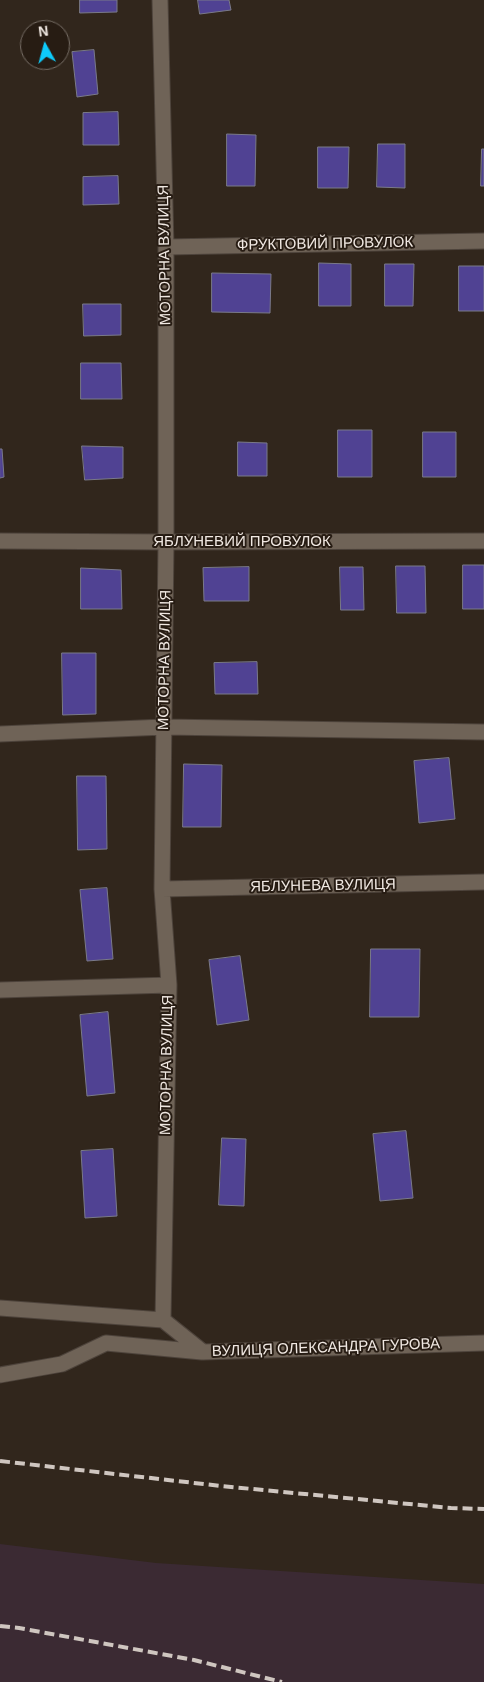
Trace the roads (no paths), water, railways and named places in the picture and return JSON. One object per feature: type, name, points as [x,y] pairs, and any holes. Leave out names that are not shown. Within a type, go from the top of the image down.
[{"type":"street","name":"МОТОРНА ВУЛИЦЯ","points":[[160,0],[166,247],[166,542],[162,889],[169,985],[163,1320]]},
{"type":"street","name":"ФРУКТОВИЙ ПРОВУЛОК","points":[[166,247],[484,241]]},
{"type":"street","name":"ЯБЛУНЕВИЙ ПРОВУЛОК","points":[[0,541],[484,541]]},
{"type":"street","points":[[0,734],[164,727],[484,732]]},
{"type":"street","name":"ЯБЛУНЕВА ВУЛИЦЯ","points":[[162,889],[484,882]]},
{"type":"street","points":[[0,990],[169,985]]},
{"type":"street","points":[[0,1308],[163,1320]]},
{"type":"street","name":"ВУЛИЦЯ ОЛЕКСАНДРА ГУРОВА","points":[[163,1320],[203,1352],[484,1343]]},
{"type":"street","points":[[0,1375],[62,1364],[106,1343],[203,1352]]},
{"type":"railway","points":[[0,1461],[221,1486],[451,1508],[484,1509]]},
{"type":"railway","points":[[0,1626],[194,1660],[282,1682]]}]
